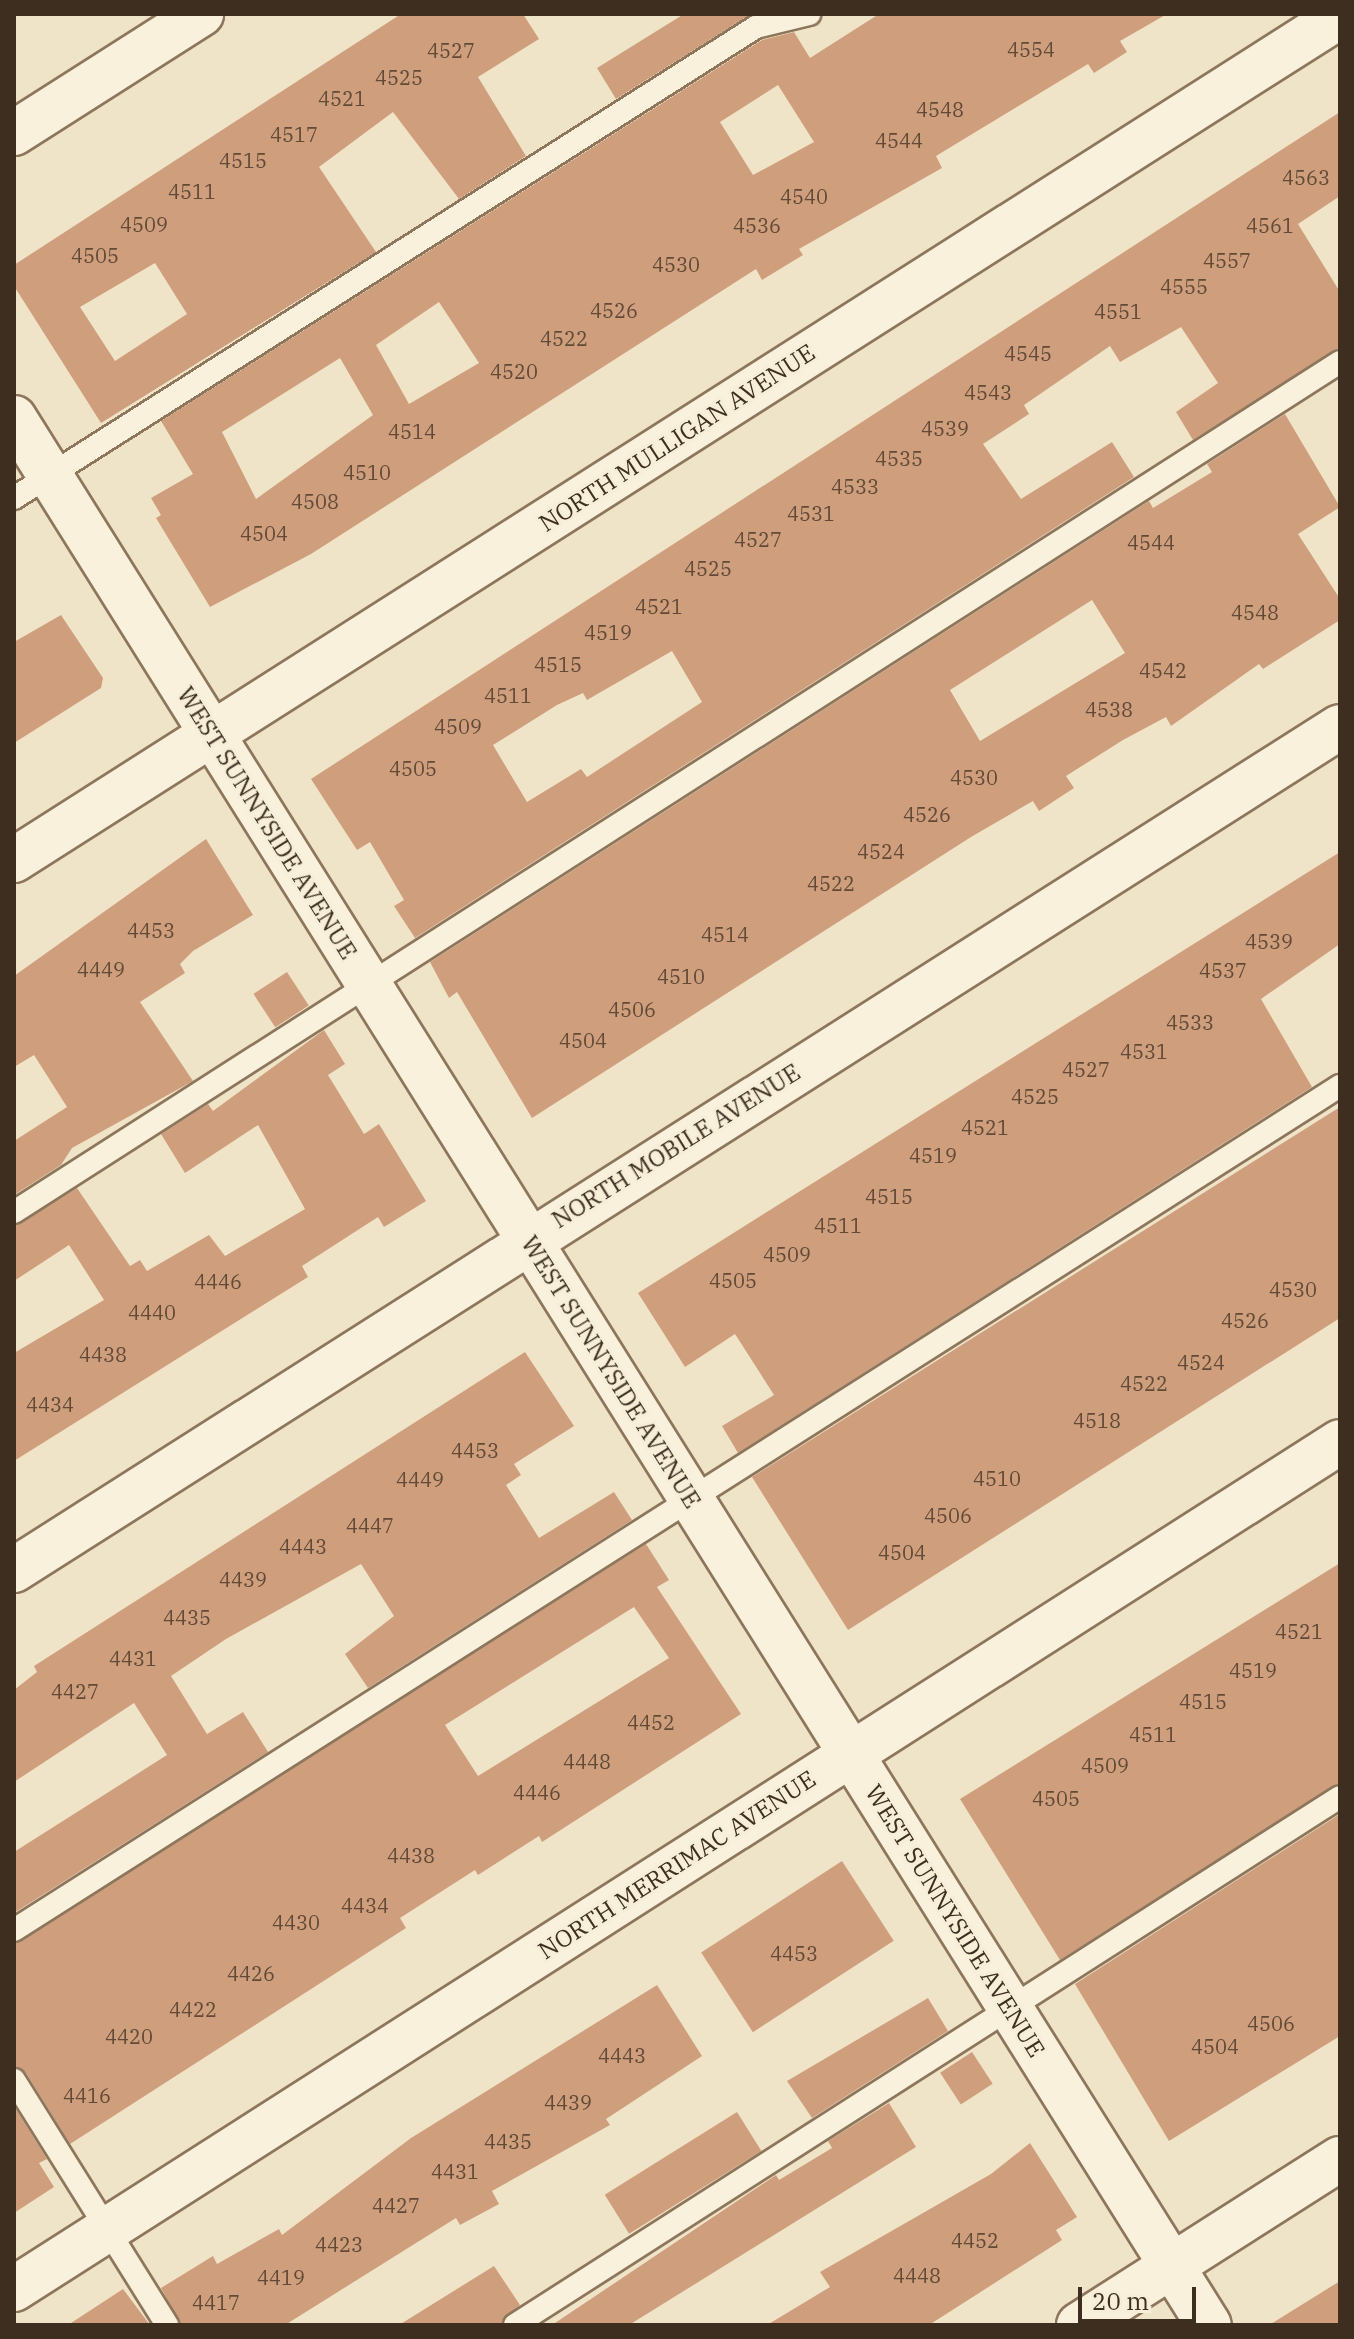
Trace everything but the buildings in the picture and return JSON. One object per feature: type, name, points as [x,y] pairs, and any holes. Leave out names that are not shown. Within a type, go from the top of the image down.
[{"type":"street","points":[[14,133],[201,14]]},
{"type":"street","name":"NORTH MULLIGAN AVENUE","points":[[14,860],[1340,16]]},
{"type":"street","name":"WEST SUNNYSIDE AVENUE","points":[[14,418],[32,487],[212,735],[1209,2325]]},
{"type":"street","name":"NORTH MOBILE AVENUE","points":[[14,1570],[528,1239],[1340,727]]},
{"type":"street","name":"NORTH MERRIMAC AVENUE","points":[[14,2289],[1340,1442]]},
{"type":"street","points":[[1079,2325],[1340,2159]]},
{"type":"lane","points":[[32,487],[756,27],[809,14]]},
{"type":"lane","points":[[14,1212],[370,987],[1340,362]]},
{"type":"lane","points":[[14,1930],[1340,1086]]},
{"type":"lane","points":[[515,2325],[1340,1797]]},
{"type":"lane","points":[[14,2080],[167,2325]]}]
